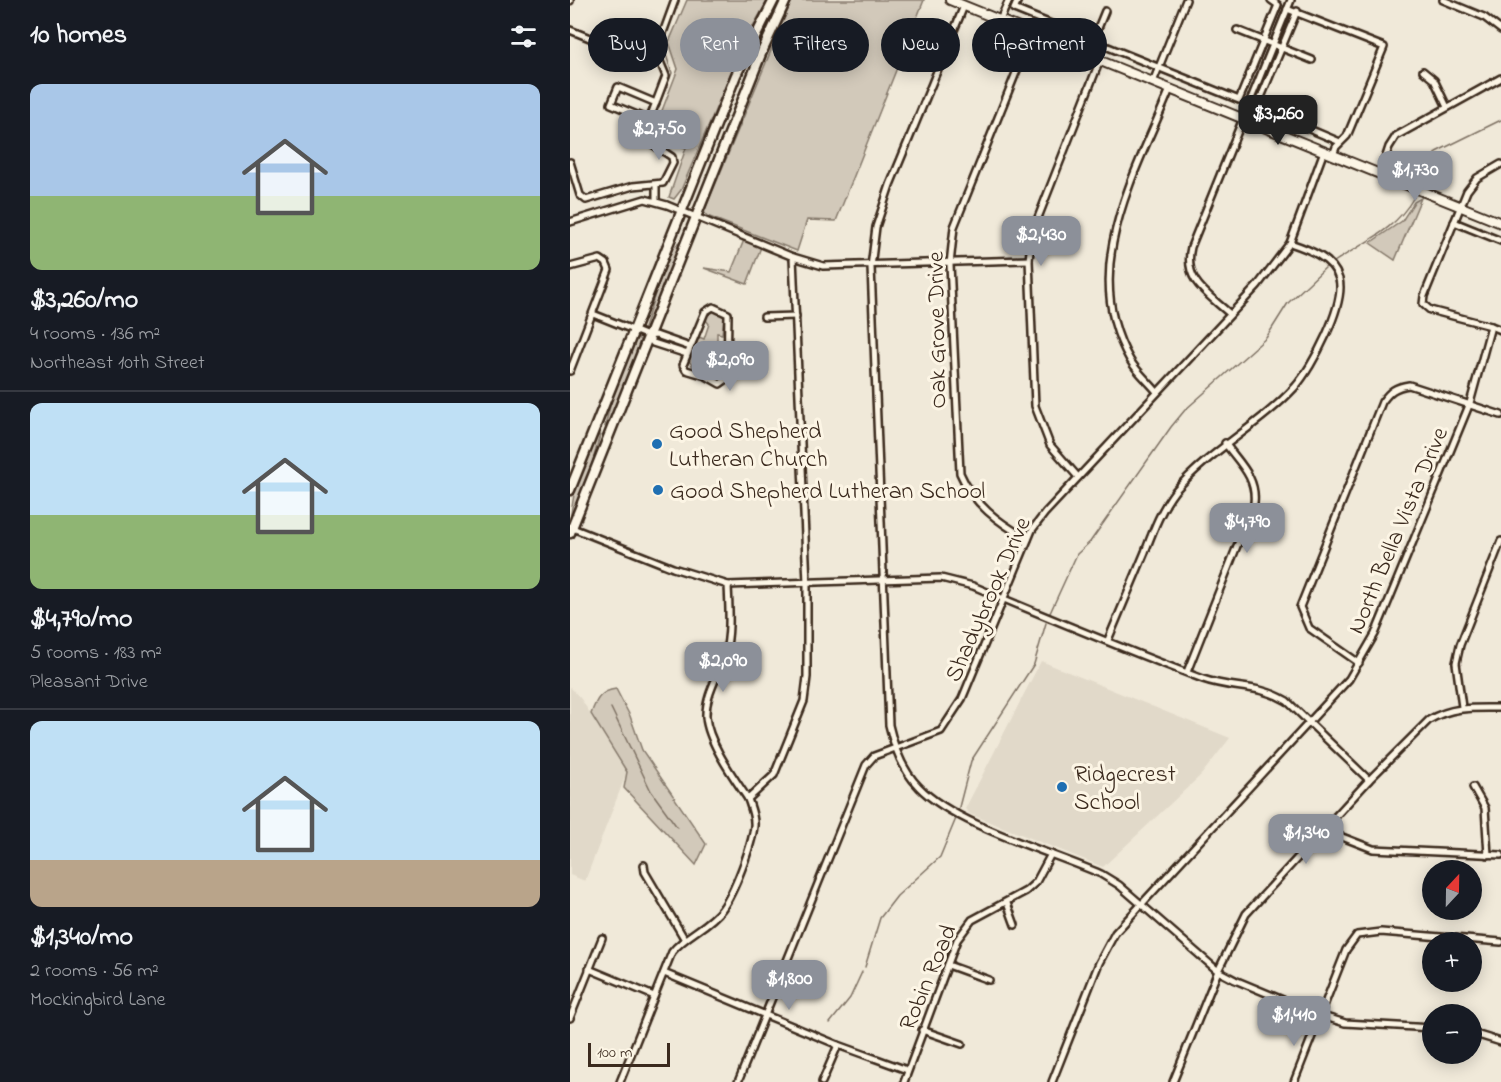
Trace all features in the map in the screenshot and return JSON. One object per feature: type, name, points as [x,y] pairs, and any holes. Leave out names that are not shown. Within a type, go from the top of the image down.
[{"type":"main road","points":[[570,490],[736,75],[774,0]]},
{"type":"main road","points":[[571,530],[750,81],[786,0]]},
{"type":"main road","points":[[950,0],[995,18]]},
{"type":"main road","points":[[1107,63],[1501,223]]},
{"type":"main road","points":[[736,75],[750,81]]},
{"type":"main road","points":[[668,244],[689,234]]},
{"type":"main road","points":[[595,427],[609,433]]},
{"type":"street","points":[[667,18],[675,0]]},
{"type":"street","points":[[1001,18],[1009,0]]},
{"type":"street","points":[[1018,0],[1014,9],[1036,18]]},
{"type":"street","points":[[1153,82],[1186,0]]},
{"type":"street","points":[[1107,47],[1239,100],[1278,5],[1271,0]]},
{"type":"street","points":[[1230,314],[1195,282],[1189,272],[1187,261],[1242,118],[1291,0]]},
{"type":"street","points":[[1443,0],[1484,17],[1501,30]]},
{"type":"street","points":[[964,6],[890,185],[876,227],[871,267],[889,725],[894,748],[918,787],[952,812],[1101,874],[1141,903],[1218,971],[1319,1016],[1345,1023],[1422,1027]]},
{"type":"street","points":[[1287,9],[1384,47],[1347,136],[1340,142],[1333,155]]},
{"type":"street","points":[[1102,18],[1105,11]]},
{"type":"street","points":[[1297,11],[1257,107],[1340,142]]},
{"type":"street","points":[[570,30],[588,37]]},
{"type":"street","points":[[1237,30],[1312,60]]},
{"type":"street","points":[[1424,71],[1434,80],[1448,106]]},
{"type":"street","points":[[570,162],[580,195],[586,200],[643,185],[663,183],[673,163],[672,156],[646,136],[649,120],[666,76],[664,72]]},
{"type":"street","name":"Oak Grove Drive","points":[[1016,72],[954,227],[950,264],[960,473],[973,498],[1008,528],[1028,539]]},
{"type":"street","points":[[1078,477],[1050,445],[1035,406],[1029,260],[1032,233],[1095,72]]},
{"type":"street","points":[[1380,174],[1389,147],[1396,136],[1501,78]]},
{"type":"street","points":[[649,120],[611,104],[618,87],[656,103]]},
{"type":"street","points":[[1157,392],[1131,361],[1110,311],[1108,281],[1116,225],[1170,89]]},
{"type":"street","points":[[1269,129],[1275,115]]},
{"type":"street","name":"Shadybrook Drive","points":[[738,1082],[860,776],[874,756],[941,731],[952,719],[1028,539],[1045,513],[1258,285],[1290,243],[1324,151]]},
{"type":"street","points":[[1501,165],[1477,178],[1460,206],[1423,304],[1430,310],[1501,330]]},
{"type":"street","points":[[643,185],[645,199]]},
{"type":"street","points":[[656,185],[656,201]]},
{"type":"street","points":[[570,222],[645,199],[656,201],[794,257],[824,266],[871,267],[1029,260]]},
{"type":"street","points":[[1454,222],[1501,241]]},
{"type":"street","points":[[1108,640],[1164,507],[1175,491],[1225,443],[1274,406],[1297,385],[1316,354],[1341,291],[1338,277],[1328,263],[1317,254],[1290,243]]},
{"type":"street","points":[[748,799],[774,775],[804,701],[807,668],[807,583],[794,257]]},
{"type":"street","points":[[570,267],[600,259],[606,263],[607,279],[570,370]]},
{"type":"street","points":[[713,307],[727,311],[727,374],[724,383],[720,384],[706,376],[686,370],[682,365],[687,354],[705,312],[713,307]]},
{"type":"street","points":[[592,314],[648,336],[656,335],[690,347]]},
{"type":"street","points":[[764,317],[796,316]]},
{"type":"street","name":"North Bella Vista Drive","points":[[1052,1082],[1099,963],[1115,933],[1309,724],[1349,679],[1359,663],[1375,634],[1470,403],[1491,326]]},
{"type":"street","points":[[648,336],[653,343],[687,354]]},
{"type":"street","points":[[1359,663],[1309,628],[1303,619],[1300,607],[1382,402],[1389,392],[1398,386],[1409,385],[1501,415]]},
{"type":"street","points":[[1187,672],[1254,503],[1256,489],[1252,479],[1225,443]]},
{"type":"street","points":[[571,530],[673,568],[728,585],[941,578],[973,586],[1187,672],[1221,684],[1258,688],[1274,694],[1287,701],[1369,780]]},
{"type":"street","points":[[1462,707],[1456,663],[1460,645],[1501,541]]},
{"type":"street","points":[[620,1082],[672,952],[684,938],[722,910],[753,834],[754,816],[748,799],[722,756],[706,718],[707,701],[720,670],[729,635],[728,585]]},
{"type":"street","points":[[1173,1082],[1218,971],[1246,914],[1369,780],[1429,720],[1441,713],[1462,707],[1501,708]]},
{"type":"street","points":[[1473,786],[1485,808],[1488,855]]},
{"type":"street","points":[[1324,830],[1373,849],[1501,855]]},
{"type":"street","name":"Robin Road","points":[[904,1082],[957,940],[972,920],[1007,903],[1036,882],[1051,854]]},
{"type":"street","points":[[644,865],[645,872],[684,938]]},
{"type":"street","points":[[1007,903],[1015,925]]},
{"type":"street","points":[[1294,1082],[1346,950],[1357,935],[1381,932],[1501,942]]},
{"type":"street","points":[[570,1018],[602,938]]},
{"type":"street","points":[[948,965],[989,981]]},
{"type":"street","points":[[590,969],[654,996]]},
{"type":"street","points":[[664,973],[907,1070]]},
{"type":"street","points":[[922,1030],[962,1044]]},
{"type":"street","points":[[1482,1036],[1501,1042]]},
{"type":"street","points":[[822,1082],[838,1044]]},
{"type":"shaded area","points":[[687,0],[768,0],[758,18],[680,18],[680,72],[731,72],[681,190],[674,199],[669,197],[686,148],[653,134],[678,69],[669,42]]},
{"type":"shaded area","points":[[792,0],[924,0],[917,18],[881,18],[881,72],[895,72],[836,221],[807,220],[797,251],[707,216],[704,212],[772,48],[772,72],[869,72],[869,18],[785,18]]},
{"type":"shaded area","points":[[1421,198],[1395,260],[1370,243],[1402,221],[1414,202]]},
{"type":"shaded area","points":[[744,240],[761,247],[747,284],[704,268],[731,272]]},
{"type":"shaded area","points":[[679,243],[677,254],[649,325],[644,328],[669,251]]},
{"type":"shaded area","points":[[715,310],[724,317],[722,334],[717,333],[717,355],[722,359],[721,377],[710,376],[715,372],[700,366],[695,369],[689,361],[699,337],[704,339],[709,324],[706,320],[707,314]]},
{"type":"shaded area","points":[[636,337],[640,340],[630,373],[609,424],[605,426],[614,390]]},
{"type":"shaded area","points":[[600,435],[587,482],[570,520],[575,488],[594,438]]},
{"type":"shaded area","points":[[1041,661],[1230,738],[1201,775],[1103,867],[970,814],[965,809]]},
{"type":"shaded area","points":[[570,687],[581,699],[627,772],[585,881],[570,875]]},
{"type":"shaded area","points":[[616,689],[630,716],[642,750],[706,844],[696,865],[624,788],[627,772],[591,714],[599,697]]},
{"type":"waterway","points":[[648,132],[672,73],[662,43],[679,0]]},
{"type":"waterway","points":[[1421,180],[1436,152],[1501,120]]},
{"type":"waterway","points":[[1334,262],[1388,227],[1406,209],[1414,197]]},
{"type":"waterway","points":[[1050,613],[1077,554],[1090,542],[1171,427],[1185,410],[1266,338],[1288,303],[1326,267]]},
{"type":"waterway","points":[[958,811],[971,761],[1034,664],[1046,623]]},
{"type":"waterway","points":[[611,708],[651,791],[677,827]]},
{"type":"waterway","points":[[865,967],[880,918],[897,896],[940,857],[957,816]]},
{"type":"waterway","points":[[830,1023],[850,998],[862,972]]},
{"type":"place","name":"Good Shepherd Lutheran Church","points":[[657,444]]},
{"type":"place","name":"Good Shepherd Lutheran School","points":[[658,490]]},
{"type":"place","name":"Ridgecrest School","points":[[1062,787]]}]
